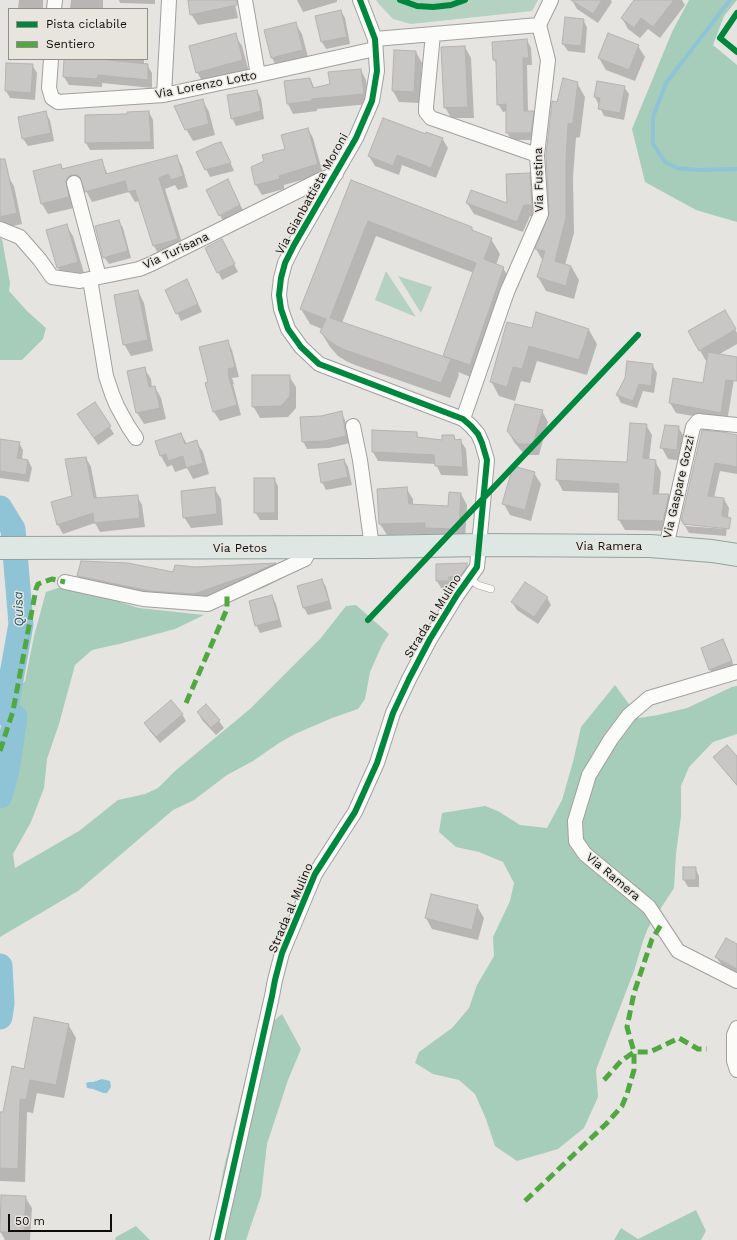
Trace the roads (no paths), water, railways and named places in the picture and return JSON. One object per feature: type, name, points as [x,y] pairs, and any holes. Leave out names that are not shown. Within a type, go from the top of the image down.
[{"type":"main road","name":"Via Ramera","points":[[480,545],[666,547],[737,555]]},
{"type":"main road","name":"Via Petos","points":[[0,548],[372,547],[480,545]]},
{"type":"street","points":[[164,95],[169,0]]},
{"type":"street","points":[[245,0],[258,75]]},
{"type":"street","points":[[360,0],[375,44],[432,34],[539,25],[551,0]]},
{"type":"street","name":"Via Fustina","points":[[463,419],[507,292],[541,214],[537,155],[548,60],[539,25]]},
{"type":"street","points":[[432,34],[426,107],[426,112],[431,118],[537,155]]},
{"type":"street","name":"Via Lorenzo Lotto","points":[[51,60],[49,88],[52,98],[58,102],[164,95],[355,53],[375,44]]},
{"type":"street","name":"Via Gianbattista Moroni","points":[[375,44],[377,71],[372,101],[356,138],[285,263],[279,295],[281,309],[288,329],[301,347],[318,364],[463,419]]},
{"type":"street","name":"Via Turisana","points":[[0,229],[20,237],[40,260],[52,277],[80,281],[139,269],[151,264],[320,180],[336,174]]},
{"type":"street","points":[[74,183],[95,278],[106,376],[117,406],[136,438]]},
{"type":"street","points":[[463,419],[478,434],[487,460],[480,545]]},
{"type":"street","name":"Via Gaspare Gozzi","points":[[666,547],[693,427],[698,421],[737,425]]},
{"type":"street","points":[[352,426],[360,460],[372,547]]},
{"type":"street","name":"Strada al Mulino","points":[[217,1240],[282,953],[315,874],[355,812],[378,763],[393,713],[408,679],[457,595],[477,567],[480,545]]},
{"type":"street","points":[[65,582],[142,599],[208,604],[305,559],[311,547]]},
{"type":"street","name":"Via Ramera","points":[[737,672],[649,698],[629,715],[610,739],[589,775],[574,821],[576,841],[585,854],[649,907],[678,951],[737,981]]},
{"type":"street","points":[[737,1028],[734,1035],[734,1061],[737,1070]]},
{"type":"lane","points":[[469,578],[478,585],[491,589]]},
{"type":"water","points":[[102,1079],[110,1081],[111,1087],[107,1093],[87,1088],[86,1083]]},
{"type":"waterway","points":[[730,0],[666,83],[653,117],[653,144],[665,162],[677,168],[699,170],[737,169]]},
{"type":"waterway","name":"Quisa","points":[[0,508],[13,529],[21,624],[6,714]]},
{"type":"waterway","name":"Quisa","points":[[0,796],[7,770],[15,717]]},
{"type":"waterway","name":"Quisa","points":[[0,966],[2,1003],[0,1017]]}]
